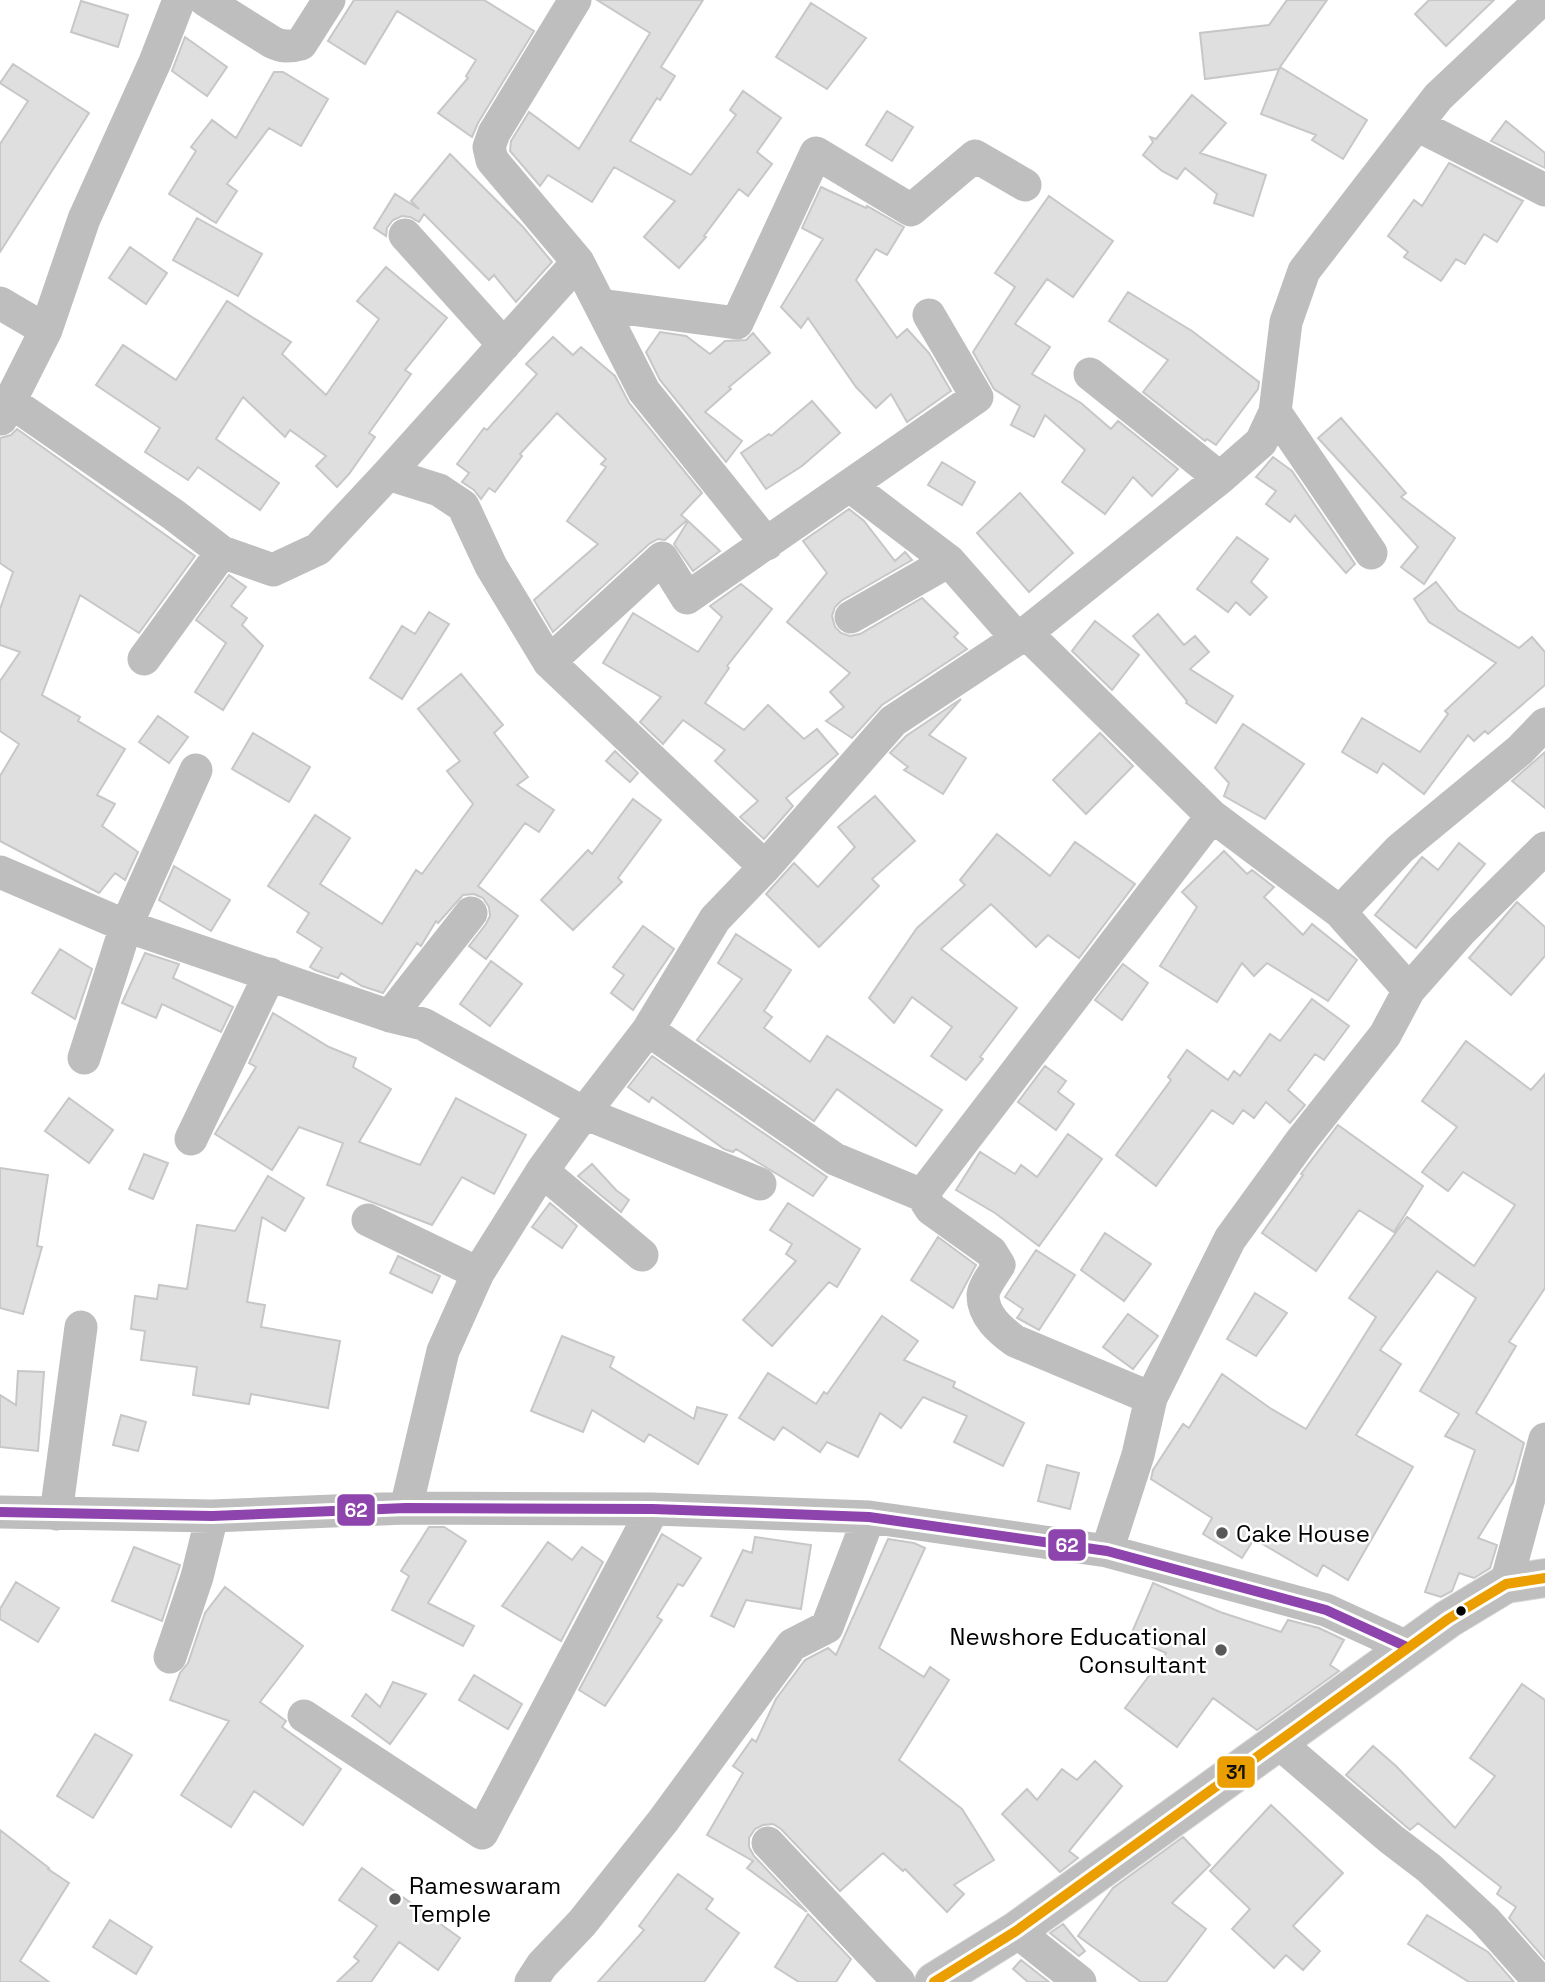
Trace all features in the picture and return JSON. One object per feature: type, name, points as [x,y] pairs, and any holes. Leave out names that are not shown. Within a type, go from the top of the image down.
[{"type":"main road","points":[[934,1982],[1016,1931],[1448,1619],[1506,1584],[1545,1578]]},
{"type":"street","points":[[179,0],[155,62],[84,219],[46,330],[4,411],[174,515],[222,552],[273,570],[318,549],[578,262]]},
{"type":"street","points":[[205,0],[281,47],[301,44],[329,0]]},
{"type":"street","points":[[575,0],[494,133],[489,147],[492,160],[578,262],[644,391],[767,544]]},
{"type":"street","points":[[406,1508],[443,1351],[478,1273],[542,1171],[648,1030],[715,919],[765,867],[893,722],[1021,635],[1220,478],[1261,442],[1275,412],[1286,322],[1304,271],[1438,97],[1541,0]]},
{"type":"street","points":[[1417,125],[1545,190]]},
{"type":"street","points":[[600,305],[737,323],[816,153],[911,210],[975,156],[1025,185]]},
{"type":"street","points":[[405,235],[504,345]]},
{"type":"street","points":[[0,303],[46,330]]},
{"type":"street","points":[[549,662],[662,558],[687,598],[977,397],[929,316]]},
{"type":"street","points":[[1090,374],[1220,478]]},
{"type":"street","points":[[1275,412],[1370,553]]},
{"type":"street","points":[[388,474],[439,490],[463,506],[491,566],[549,662],[765,867]]},
{"type":"street","points":[[850,486],[949,561],[1021,635],[1212,816],[1340,912],[1409,990]]},
{"type":"street","points":[[144,659],[222,552]]},
{"type":"street","points":[[851,617],[949,561]]},
{"type":"street","points":[[1340,912],[1400,849],[1520,750],[1545,724]]},
{"type":"street","points":[[84,1058],[126,926],[196,770]]},
{"type":"street","points":[[922,1195],[1212,816]]},
{"type":"street","points":[[1107,1550],[1138,1455],[1151,1398],[1230,1239],[1301,1141],[1385,1035],[1409,990],[1461,932],[1545,848]]},
{"type":"street","points":[[0,872],[126,926],[390,1016],[423,1024],[584,1112],[760,1184]]},
{"type":"street","points":[[390,1016],[471,913]]},
{"type":"street","points":[[191,1139],[270,974]]},
{"type":"street","points":[[648,1030],[835,1159],[922,1195],[939,1217],[991,1252],[999,1265],[983,1293],[986,1310],[997,1328],[1015,1341],[1151,1398]]},
{"type":"street","points":[[542,1171],[642,1255]]},
{"type":"street","points":[[368,1220],[478,1273]]},
{"type":"street","points":[[56,1514],[81,1327]]},
{"type":"street","points":[[1506,1584],[1545,1439]]},
{"type":"street","points":[[0,1512],[212,1516],[406,1508],[653,1509],[869,1517],[1107,1550],[1326,1610],[1407,1647]]},
{"type":"street","points":[[304,1716],[482,1833],[653,1509]]},
{"type":"street","points":[[170,1657],[197,1577],[212,1516]]},
{"type":"street","points":[[531,1982],[542,1965],[582,1923],[663,1821],[792,1645],[827,1627],[869,1517]]},
{"type":"street","points":[[1279,1743],[1429,1868],[1485,1920],[1540,1982]]},
{"type":"street","points":[[768,1843],[899,1982]]},
{"type":"street","points":[[1016,1931],[1080,1982]]},
{"type":"building","points":[[354,0],[484,0],[534,31],[472,137],[438,113],[468,78],[466,76],[476,60],[397,11],[365,64],[328,41]]},
{"type":"building","points":[[597,0],[703,0],[661,67],[675,76],[660,100],[657,98],[630,141],[691,175],[736,115],[730,110],[743,91],[781,118],[757,152],[772,164],[748,196],[739,189],[704,236],[706,237],[679,268],[644,237],[675,201],[614,167],[592,202],[548,175],[540,186],[510,151],[511,141],[529,112],[579,149],[650,33]]},
{"type":"building","points":[[1287,0],[1327,0],[1280,67],[1367,120],[1343,159],[1312,140],[1316,135],[1261,114],[1279,69],[1205,79],[1200,33],[1269,25]]},
{"type":"building","points":[[1429,0],[1494,0],[1446,46],[1415,14]]},
{"type":"building","points":[[81,1],[128,15],[118,47],[71,32]]},
{"type":"building","points":[[811,3],[866,38],[827,89],[776,57]]},
{"type":"building","points":[[185,37],[227,67],[207,96],[172,71]]},
{"type":"building","points":[[13,64],[89,113],[0,252],[0,144],[28,101],[0,83]]},
{"type":"building","points":[[274,72],[283,72],[328,99],[301,146],[269,128],[227,184],[237,191],[216,223],[169,194],[196,151],[191,147],[212,120],[236,138]]},
{"type":"building","points":[[1192,95],[1226,123],[1200,153],[1266,175],[1253,216],[1214,203],[1217,194],[1185,168],[1177,179],[1162,171],[1143,155],[1153,142],[1150,137],[1156,139]]},
{"type":"building","points":[[887,111],[913,127],[892,161],[866,145]]},
{"type":"building","points":[[1506,121],[1545,153],[1545,168],[1491,141]]},
{"type":"building","points":[[450,154],[523,227],[552,262],[516,302],[494,275],[489,280],[424,214],[419,222],[402,216],[393,220],[387,228],[386,236],[374,228],[395,194],[419,209],[411,201]]},
{"type":"building","points":[[1449,163],[1523,201],[1497,242],[1484,234],[1465,264],[1456,259],[1441,281],[1404,257],[1408,252],[1388,236],[1414,200],[1422,206]]},
{"type":"building","points":[[821,187],[866,208],[867,206],[904,227],[887,255],[876,249],[856,280],[897,338],[907,329],[929,353],[951,391],[907,422],[891,394],[876,408],[856,387],[808,318],[801,328],[781,307],[823,239],[802,228]]},
{"type":"building","points":[[1049,196],[1113,241],[1073,297],[1047,279],[1015,324],[1050,347],[1032,374],[1081,403],[1111,429],[1118,421],[1178,469],[1152,496],[1133,477],[1105,514],[1062,482],[1085,450],[1045,415],[1034,437],[1011,425],[1020,406],[994,389],[973,352],[1015,287],[995,273]]},
{"type":"building","points":[[197,218],[262,254],[238,296],[173,260]]},
{"type":"building","points":[[130,247],[167,273],[146,304],[109,278]]},
{"type":"building","points":[[386,267],[447,318],[405,370],[411,374],[369,433],[375,437],[337,487],[316,466],[326,456],[290,430],[285,437],[243,397],[216,439],[279,483],[260,510],[198,467],[188,480],[145,452],[160,428],[96,385],[123,345],[176,380],[227,301],[291,342],[282,354],[326,395],[379,319],[357,301]]},
{"type":"building","points":[[1128,292],[1192,331],[1259,382],[1258,389],[1216,445],[1207,439],[1205,441],[1143,392],[1168,360],[1109,321]]},
{"type":"building","points":[[660,332],[686,336],[710,354],[725,341],[746,340],[753,333],[770,353],[729,387],[731,389],[705,412],[742,441],[726,462],[660,380],[646,352]]},
{"type":"building","points":[[553,337],[573,355],[581,347],[615,376],[629,403],[702,493],[681,515],[687,520],[665,540],[658,539],[649,544],[553,632],[534,600],[598,544],[567,521],[606,467],[601,464],[606,459],[557,413],[520,454],[522,456],[495,492],[489,488],[481,499],[462,482],[469,473],[457,464],[484,428],[487,430],[537,374],[526,364]]},
{"type":"building","points":[[812,401],[840,433],[802,466],[766,489],[741,453],[769,434],[771,436]]},
{"type":"building","points":[[1341,418],[1406,493],[1401,497],[1455,538],[1424,584],[1401,567],[1418,547],[1318,438]]},
{"type":"building","points":[[17,429],[195,556],[139,633],[80,595],[42,695],[80,717],[78,721],[125,749],[97,795],[115,804],[102,826],[138,852],[125,880],[115,873],[99,893],[0,841],[0,776],[19,744],[0,731],[0,681],[20,652],[0,645],[0,609],[13,572],[0,563],[0,438],[11,435]]},
{"type":"building","points":[[1273,457],[1292,471],[1355,564],[1346,573],[1295,515],[1290,522],[1266,504],[1276,491],[1256,477]]},
{"type":"building","points":[[942,462],[975,482],[962,505],[928,485]]},
{"type":"building","points":[[1020,493],[1073,553],[1029,592],[977,533]]},
{"type":"building","points":[[849,509],[864,521],[895,561],[905,552],[912,560],[841,601],[832,616],[835,627],[850,636],[860,634],[922,598],[958,633],[954,637],[967,649],[882,705],[852,738],[826,721],[844,707],[830,692],[850,673],[787,622],[827,573],[803,541]]},
{"type":"building","points":[[688,521],[720,551],[693,571],[674,544]]},
{"type":"building","points":[[1237,537],[1268,559],[1251,582],[1267,597],[1250,615],[1236,602],[1228,612],[1197,589]]},
{"type":"building","points":[[229,575],[246,587],[231,606],[247,618],[242,625],[263,646],[223,710],[195,692],[226,643],[196,620]]},
{"type":"building","points":[[1436,582],[1458,610],[1519,648],[1532,637],[1545,652],[1545,685],[1488,734],[1485,731],[1474,741],[1468,735],[1424,794],[1383,763],[1377,773],[1342,752],[1362,718],[1420,752],[1448,714],[1445,711],[1496,663],[1429,622],[1414,599]]},
{"type":"building","points":[[741,584],[772,609],[727,666],[729,668],[705,703],[744,730],[768,705],[804,739],[817,729],[838,754],[786,798],[793,806],[764,839],[740,817],[758,801],[715,761],[725,750],[683,720],[663,744],[640,722],[661,697],[603,663],[633,613],[698,652],[722,617],[710,606]]},
{"type":"building","points":[[429,612],[449,624],[402,699],[370,678],[402,626],[415,634]]},
{"type":"building","points":[[1158,614],[1184,645],[1195,636],[1209,652],[1190,669],[1233,696],[1216,723],[1186,703],[1133,636]]},
{"type":"building","points":[[1095,621],[1139,655],[1112,690],[1072,651]]},
{"type":"building","points":[[461,674],[503,725],[494,733],[528,777],[517,785],[554,810],[539,832],[525,823],[478,886],[518,916],[486,959],[469,946],[486,924],[490,916],[489,907],[483,898],[474,894],[463,895],[438,923],[436,921],[421,946],[417,943],[383,993],[362,986],[341,973],[338,978],[315,970],[310,967],[322,948],[297,932],[309,913],[268,886],[315,815],[350,838],[320,884],[382,924],[416,870],[422,874],[473,804],[447,771],[460,761],[418,709]]},
{"type":"building","points":[[961,699],[929,735],[966,758],[943,794],[904,770],[908,767],[890,753],[906,736]]},
{"type":"building","points":[[158,716],[188,737],[169,763],[139,742]]},
{"type":"building","points":[[1243,724],[1304,764],[1265,819],[1224,796],[1229,783],[1215,768]]},
{"type":"building","points":[[253,733],[310,767],[289,802],[232,769]]},
{"type":"building","points":[[1100,733],[1133,766],[1086,814],[1053,780]]},
{"type":"building","points":[[615,751],[638,773],[630,782],[606,761]]},
{"type":"building","points":[[1545,752],[1545,808],[1512,781]]},
{"type":"building","points":[[875,796],[915,841],[872,879],[879,886],[819,947],[766,894],[794,863],[818,887],[855,847],[838,827]]},
{"type":"building","points":[[633,799],[661,820],[618,878],[622,882],[573,930],[541,900],[588,850],[592,854]]},
{"type":"building","points":[[997,834],[1050,876],[1075,842],[1135,884],[1079,958],[1048,935],[1036,947],[991,904],[941,949],[1017,1008],[966,1080],[931,1056],[952,1027],[912,997],[894,1023],[869,998],[917,928],[965,885],[960,880]]},
{"type":"building","points":[[1459,843],[1485,864],[1416,948],[1375,915],[1422,857],[1438,870]]},
{"type":"building","points":[[1224,851],[1247,874],[1252,870],[1274,887],[1264,897],[1303,935],[1312,924],[1357,960],[1328,1001],[1267,963],[1254,976],[1242,963],[1217,1002],[1160,966],[1197,907],[1182,892]]},
{"type":"building","points":[[174,866],[230,900],[211,931],[159,900]]},
{"type":"building","points":[[1517,902],[1545,927],[1545,956],[1511,995],[1469,958]]},
{"type":"building","points":[[643,926],[674,949],[633,1010],[611,993],[624,975],[613,967]]},
{"type":"building","points":[[736,934],[791,970],[764,1011],[772,1017],[764,1028],[810,1062],[827,1036],[942,1110],[916,1146],[837,1089],[814,1121],[697,1040],[742,979],[718,963]]},
{"type":"building","points":[[60,949],[92,969],[75,1019],[32,993]]},
{"type":"building","points":[[145,953],[179,964],[173,978],[233,1007],[221,1032],[162,1004],[156,1018],[122,1003]]},
{"type":"building","points":[[491,961],[522,984],[490,1026],[460,1004]]},
{"type":"building","points":[[1123,964],[1148,983],[1122,1020],[1095,1000]]},
{"type":"building","points":[[1312,999],[1349,1026],[1324,1060],[1315,1054],[1288,1090],[1305,1105],[1290,1123],[1266,1102],[1254,1118],[1243,1110],[1233,1124],[1212,1110],[1156,1186],[1116,1155],[1171,1080],[1168,1077],[1187,1050],[1228,1080],[1234,1071],[1240,1076],[1270,1034],[1280,1041]]},
{"type":"building","points":[[273,1013],[329,1047],[356,1058],[353,1067],[391,1089],[359,1142],[420,1165],[456,1098],[526,1135],[494,1194],[462,1177],[432,1225],[327,1185],[343,1143],[299,1127],[272,1170],[215,1134],[256,1067],[249,1063]]},
{"type":"building","points":[[1466,1041],[1531,1090],[1545,1074],[1545,1288],[1509,1342],[1516,1346],[1476,1413],[1524,1443],[1513,1482],[1478,1538],[1497,1545],[1490,1568],[1474,1578],[1459,1573],[1452,1591],[1441,1597],[1425,1592],[1475,1450],[1445,1436],[1459,1414],[1420,1391],[1476,1298],[1437,1271],[1380,1350],[1401,1364],[1356,1435],[1413,1467],[1348,1580],[1323,1565],[1317,1576],[1254,1539],[1242,1558],[1203,1534],[1212,1518],[1151,1479],[1153,1470],[1183,1424],[1189,1428],[1222,1374],[1270,1408],[1306,1429],[1376,1317],[1349,1298],[1407,1217],[1474,1266],[1515,1205],[1463,1172],[1448,1191],[1422,1172],[1457,1127],[1422,1101]]},
{"type":"building","points":[[652,1056],[827,1177],[813,1196],[736,1149],[733,1152],[724,1149],[652,1097],[649,1102],[628,1087]]},
{"type":"building","points":[[1045,1066],[1066,1081],[1058,1092],[1074,1104],[1056,1130],[1018,1102]]},
{"type":"building","points":[[69,1098],[113,1130],[89,1163],[45,1131]]},
{"type":"building","points":[[1338,1125],[1423,1186],[1394,1232],[1359,1210],[1316,1271],[1262,1233]]},
{"type":"building","points":[[1068,1134],[1102,1159],[1039,1246],[995,1213],[956,1190],[980,1152],[1015,1174],[1021,1165],[1037,1177]]},
{"type":"building","points":[[144,1154],[168,1163],[153,1199],[129,1189]]},
{"type":"building","points":[[592,1164],[629,1200],[621,1212],[578,1176]]},
{"type":"building","points":[[0,1168],[48,1175],[37,1246],[42,1247],[23,1314],[0,1308]]},
{"type":"building","points":[[268,1176],[304,1198],[285,1231],[262,1217],[247,1302],[265,1305],[261,1327],[340,1341],[328,1408],[251,1394],[249,1404],[193,1395],[197,1367],[141,1360],[145,1331],[131,1329],[135,1296],[157,1299],[159,1285],[187,1289],[197,1225],[235,1231]]},
{"type":"building","points":[[550,1203],[577,1226],[562,1248],[532,1227]]},
{"type":"building","points":[[788,1203],[860,1249],[837,1287],[829,1282],[772,1346],[743,1320],[796,1261],[786,1254],[792,1244],[770,1230]]},
{"type":"building","points":[[1105,1233],[1151,1264],[1124,1301],[1081,1270]]},
{"type":"building","points":[[938,1237],[976,1265],[953,1308],[911,1280]]},
{"type":"building","points":[[1036,1250],[1075,1275],[1039,1330],[1017,1318],[1023,1309],[1005,1297]]},
{"type":"building","points":[[398,1256],[440,1276],[432,1293],[390,1273]]},
{"type":"building","points":[[1255,1293],[1287,1313],[1256,1356],[1227,1339]]},
{"type":"building","points":[[1128,1314],[1158,1336],[1133,1369],[1103,1347]]},
{"type":"building","points":[[882,1316],[918,1341],[904,1360],[955,1382],[953,1387],[1024,1423],[1003,1466],[954,1442],[967,1416],[923,1397],[901,1428],[880,1413],[858,1457],[827,1442],[820,1452],[783,1427],[774,1440],[739,1418],[768,1373],[816,1404],[824,1392],[827,1394]]},
{"type":"building","points":[[562,1336],[614,1357],[610,1367],[694,1419],[697,1407],[727,1415],[698,1464],[649,1434],[644,1442],[592,1410],[583,1432],[531,1411]]},
{"type":"building","points":[[18,1371],[44,1372],[38,1451],[0,1447],[0,1395],[16,1405]]},
{"type":"building","points":[[121,1415],[146,1422],[138,1451],[113,1445]]},
{"type":"building","points":[[1047,1465],[1079,1473],[1070,1509],[1038,1501]]},
{"type":"building","points":[[429,1527],[444,1527],[466,1541],[428,1603],[474,1626],[463,1646],[392,1610],[409,1576],[401,1571]]},
{"type":"building","points":[[662,1534],[701,1558],[683,1586],[678,1584],[657,1617],[662,1620],[605,1706],[579,1690]]},
{"type":"building","points":[[755,1537],[811,1545],[801,1609],[746,1600],[734,1627],[711,1616],[743,1550],[752,1553]]},
{"type":"building","points":[[888,1539],[914,1543],[925,1548],[879,1648],[924,1677],[930,1667],[949,1680],[899,1760],[962,1809],[994,1860],[954,1885],[964,1894],[947,1912],[905,1869],[903,1871],[883,1853],[840,1891],[781,1829],[773,1824],[755,1829],[749,1838],[749,1847],[754,1856],[807,1912],[747,1868],[753,1861],[707,1835],[743,1773],[733,1766],[752,1739],[756,1742],[776,1699],[805,1660],[828,1648],[836,1655]]},
{"type":"building","points":[[548,1542],[572,1560],[582,1547],[603,1562],[561,1641],[502,1606]]},
{"type":"building","points":[[134,1547],[180,1565],[162,1621],[112,1601]]},
{"type":"building","points":[[16,1582],[59,1608],[38,1642],[0,1619],[0,1609]]},
{"type":"building","points":[[1153,1583],[1220,1612],[1281,1632],[1288,1620],[1319,1628],[1344,1640],[1330,1665],[1339,1671],[1257,1730],[1213,1698],[1177,1747],[1125,1708],[1166,1653],[1130,1637]]},
{"type":"building","points":[[225,1587],[303,1646],[260,1702],[286,1721],[282,1727],[341,1769],[303,1825],[254,1791],[231,1827],[181,1795],[229,1721],[170,1700],[180,1673],[188,1663],[205,1613]]},
{"type":"building","points":[[474,1675],[522,1704],[508,1729],[459,1700]]},
{"type":"building","points":[[393,1682],[426,1694],[390,1744],[352,1716],[366,1694],[380,1707]]},
{"type":"building","points":[[1522,1684],[1545,1700],[1545,1959],[1509,1918],[1516,1907],[1497,1894],[1501,1887],[1418,1823],[1410,1830],[1346,1775],[1373,1746],[1396,1766],[1455,1828],[1495,1776],[1470,1758]]},
{"type":"building","points":[[95,1734],[132,1755],[93,1818],[57,1796]]},
{"type":"building","points":[[1095,1761],[1122,1786],[1069,1851],[1078,1858],[1060,1872],[1002,1814],[1027,1789],[1037,1800],[1062,1769],[1077,1780]]},
{"type":"building","points":[[1271,1805],[1343,1873],[1293,1926],[1320,1951],[1303,1970],[1286,1955],[1274,1968],[1232,1929],[1250,1909],[1210,1871]]},
{"type":"building","points":[[0,1830],[69,1883],[20,1961],[49,1982],[0,1982]]},
{"type":"building","points":[[1183,1837],[1210,1865],[1172,1903],[1206,1929],[1166,1982],[1141,1982],[1078,1936],[1113,1888]]},
{"type":"building","points":[[362,1868],[460,1938],[438,1970],[399,1942],[371,1982],[337,1982],[359,1961],[354,1957],[377,1926],[339,1900]]},
{"type":"building","points":[[678,1874],[713,1899],[706,1909],[739,1933],[704,1982],[598,1982],[644,1930],[639,1926]]},
{"type":"building","points":[[808,1914],[851,1959],[836,1982],[799,1982],[775,1967]]},
{"type":"building","points":[[1427,1915],[1488,1952],[1514,1982],[1469,1982],[1408,1944]]},
{"type":"building","points":[[110,1920],[152,1947],[136,1974],[93,1947]]},
{"type":"building","points":[[1063,1924],[1085,1951],[1079,1956],[1050,1933]]},
{"type":"building","points":[[1021,1960],[1049,1982],[1028,1982],[1013,1969]]},
{"type":"transit line","name":"62","points":[[0,1512],[212,1516],[406,1508],[653,1509],[869,1517],[1107,1551],[1326,1610],[1407,1647]]},
{"type":"transit line","name":"31","points":[[934,1982],[1016,1931],[1448,1619],[1506,1584],[1545,1578]]},
{"type":"place","name":"Cake House","points":[[1222,1533]]},
{"type":"place","name":"Newshore Educational Consultant","points":[[1221,1650]]},
{"type":"place","name":"Rameswaram Temple","points":[[395,1899]]}]
